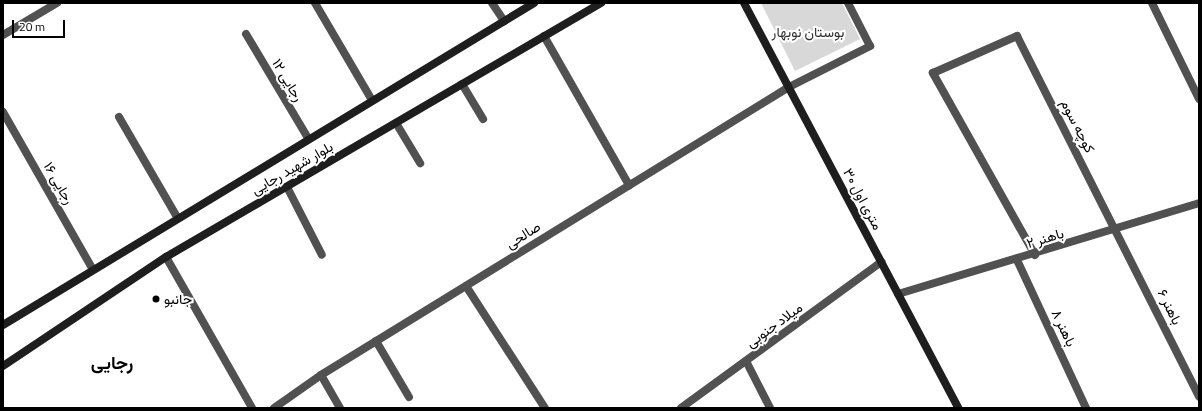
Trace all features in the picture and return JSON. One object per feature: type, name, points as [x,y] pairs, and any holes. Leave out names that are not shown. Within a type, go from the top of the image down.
[{"type":"main road","name":"بلوار شهید رجایی","points":[[3,325],[92,268],[176,217],[534,3]]},
{"type":"main road","name":"بلوار شهید رجایی","points":[[3,366],[166,257],[601,3]]},
{"type":"main road","name":"۳۰ متری اول","points":[[744,3],[958,408]]},
{"type":"street","points":[[3,34],[57,3]]},
{"type":"street","points":[[315,3],[372,100]]},
{"type":"street","points":[[492,3],[504,21]]},
{"type":"street","name":"صالحی","points":[[274,408],[321,375],[788,87],[870,46],[848,3]]},
{"type":"street","points":[[1152,3],[1199,99]]},
{"type":"street","name":"رجایی ۱۲","points":[[246,34],[308,138]]},
{"type":"street","points":[[544,36],[629,186]]},
{"type":"street","name":"کوچه سوم","points":[[1035,254],[933,72],[1017,36],[1117,229]]},
{"type":"street","points":[[462,84],[483,119]]},
{"type":"street","name":"رجایی ۱۶","points":[[3,112],[92,268]]},
{"type":"street","points":[[119,117],[176,217]]},
{"type":"street","points":[[396,123],[420,163]]},
{"type":"street","points":[[286,187],[322,255]]},
{"type":"street","name":"باهنر ۲","points":[[898,294],[1018,260],[1199,203]]},
{"type":"street","name":"باهنر ۶","points":[[1117,229],[1199,398]]},
{"type":"street","points":[[166,257],[252,408]]},
{"type":"street","name":"باهنر ۸","points":[[1018,260],[1086,408]]},
{"type":"street","name":"میلاد جنوبی","points":[[681,408],[881,262]]},
{"type":"street","points":[[466,286],[545,408]]},
{"type":"street","points":[[376,341],[409,397]]},
{"type":"street","points":[[746,361],[770,408]]},
{"type":"street","points":[[321,375],[340,408]]},
{"type":"green space","name":"بوستان نوبهار","points":[[761,3],[842,3],[860,39],[795,71]]},
{"type":"place","name":"جانبو","points":[[156,299]]},
{"type":"district","name":"رجایی","points":[[112,363]]}]
